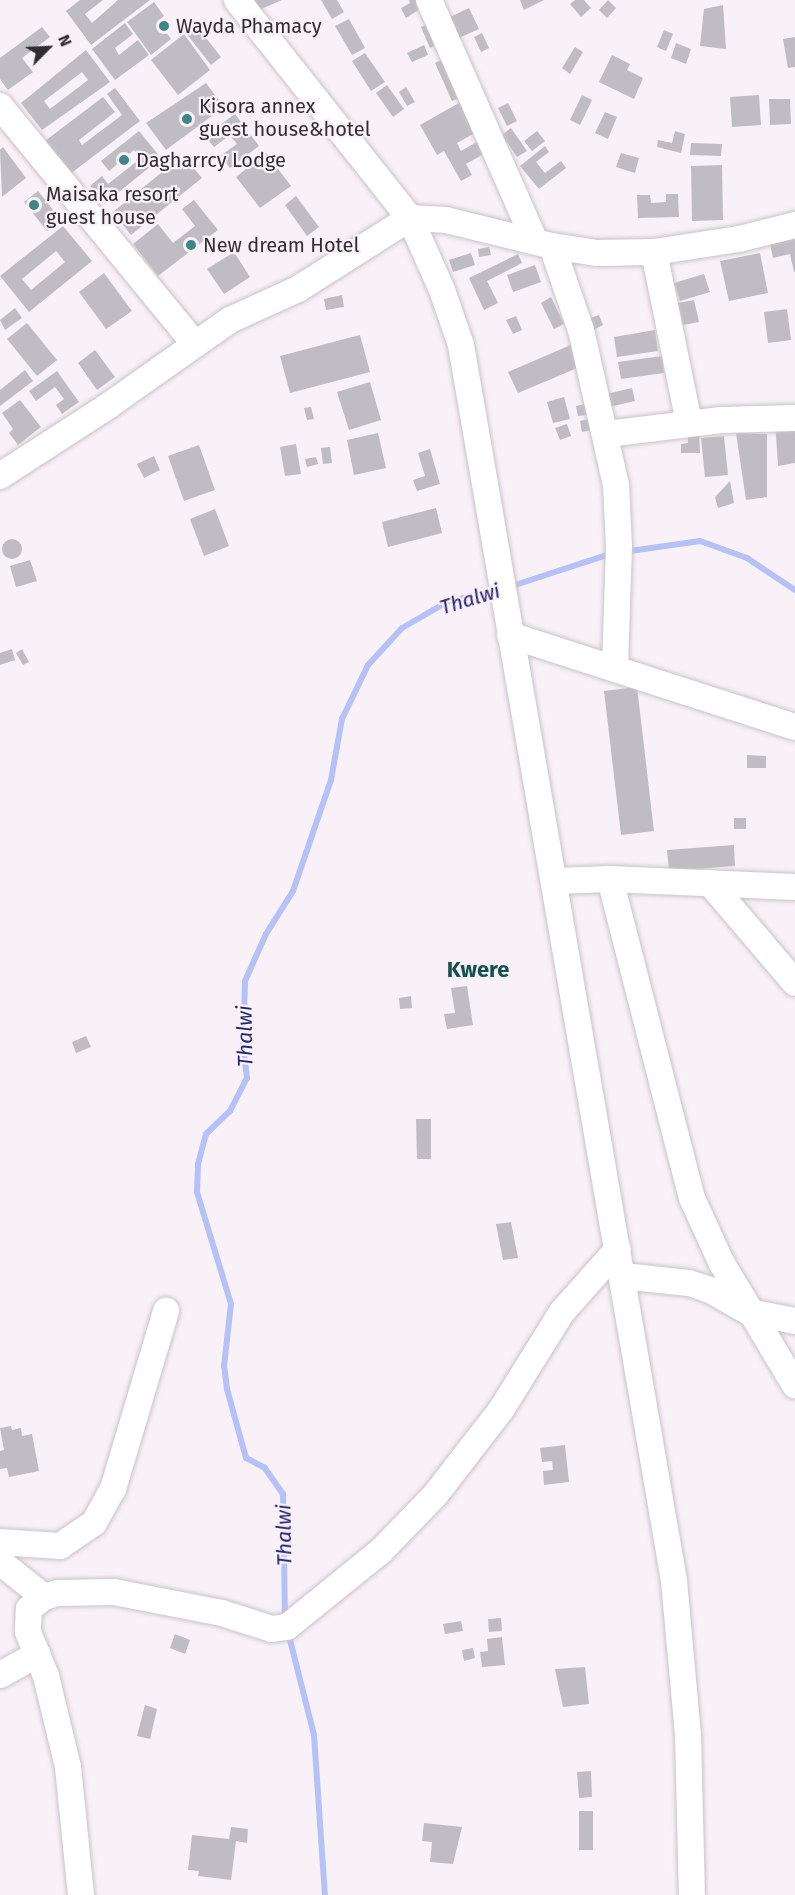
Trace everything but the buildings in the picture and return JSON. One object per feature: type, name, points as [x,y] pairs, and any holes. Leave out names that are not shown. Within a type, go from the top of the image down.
[{"type":"street","points":[[237,0],[410,218],[442,290],[461,345],[504,608],[555,881],[674,1581],[688,1735],[692,1895]]},
{"type":"street","points":[[429,0],[544,244],[569,286],[607,434],[619,512],[615,667]]},
{"type":"street","points":[[0,106],[194,343]]},
{"type":"street","points":[[4,464],[108,406],[194,343],[243,312],[298,289],[410,218],[446,220],[544,244],[597,253],[654,252],[739,239],[795,225]]},
{"type":"street","points":[[654,252],[689,423]]},
{"type":"street","points":[[607,434],[689,423],[795,418]]},
{"type":"street","points":[[510,635],[615,667],[795,727]]},
{"type":"street","points":[[555,881],[609,879],[795,887]]},
{"type":"street","points":[[609,879],[692,1198],[749,1312],[795,1385]]},
{"type":"street","points":[[710,883],[795,983]]},
{"type":"street","points":[[81,1895],[68,1767],[38,1654],[26,1620],[29,1609],[44,1597],[77,1590],[114,1592],[210,1611],[272,1629],[286,1627],[381,1551],[442,1486],[501,1410],[562,1312],[618,1250]]},
{"type":"street","points":[[623,1276],[689,1283],[710,1290],[749,1312],[795,1321]]},
{"type":"street","points":[[0,1542],[60,1546],[94,1522],[113,1489],[166,1311]]},
{"type":"street","points":[[0,1562],[44,1597]]},
{"type":"street","points":[[0,1675],[38,1654]]},
{"type":"waterway","name":"Thalwi","points":[[623,552],[700,541],[747,558],[795,590]]},
{"type":"waterway","name":"Thalwi","points":[[509,587],[613,553]]},
{"type":"waterway","name":"Thalwi","points":[[285,1619],[283,1494],[265,1468],[246,1458],[227,1389],[224,1366],[231,1304],[197,1192],[198,1164],[206,1134],[230,1111],[247,1078],[243,1046],[245,981],[266,934],[293,891],[331,780],[342,719],[368,665],[402,628],[447,602],[496,590]]},
{"type":"waterway","name":"Thalwi","points":[[288,1632],[314,1735],[325,1895]]},
{"type":"place","name":"Wayda Phamacy","points":[[164,26]]},
{"type":"place","name":"Kisora annex guest house&hotel","points":[[187,119]]},
{"type":"place","name":"Dagharrcy Lodge","points":[[124,160]]},
{"type":"place","name":"Maisaka resort guest house","points":[[34,205]]},
{"type":"place","name":"New dream Hotel","points":[[191,245]]},
{"type":"district","name":"Kwere","points":[[478,970]]}]
